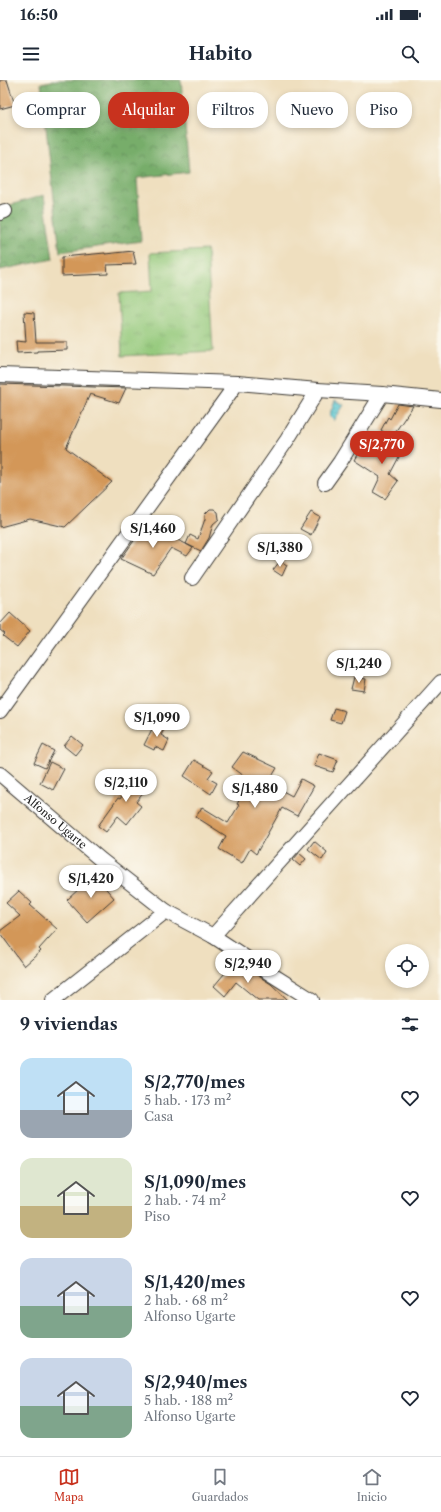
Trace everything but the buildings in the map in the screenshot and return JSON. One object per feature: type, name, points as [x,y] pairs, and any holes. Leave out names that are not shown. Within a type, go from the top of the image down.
[{"type":"street","points":[[0,375],[238,383],[441,400]]},
{"type":"street","points":[[0,711],[238,383]]},
{"type":"street","points":[[192,578],[286,440],[318,390]]},
{"type":"street","points":[[325,483],[340,462],[382,394]]},
{"type":"street","points":[[213,936],[441,682]]},
{"type":"street","name":"Alfonso Ugarte","points":[[0,774],[101,860],[166,911],[213,936],[312,1000]]},
{"type":"street","points":[[53,1000],[166,911]]},
{"type":"green space","points":[[57,80],[181,80],[182,92],[108,92],[108,128],[185,128],[189,172],[137,178],[141,241],[60,252],[46,128],[100,128],[100,92],[42,92],[41,83]]},
{"type":"green space","points":[[44,195],[53,259],[0,270],[0,208]]},
{"type":"green space","points":[[207,250],[213,351],[122,356],[119,293],[152,291],[150,253]]},
{"type":"water","points":[[335,400],[344,405],[334,421],[329,416]]}]
